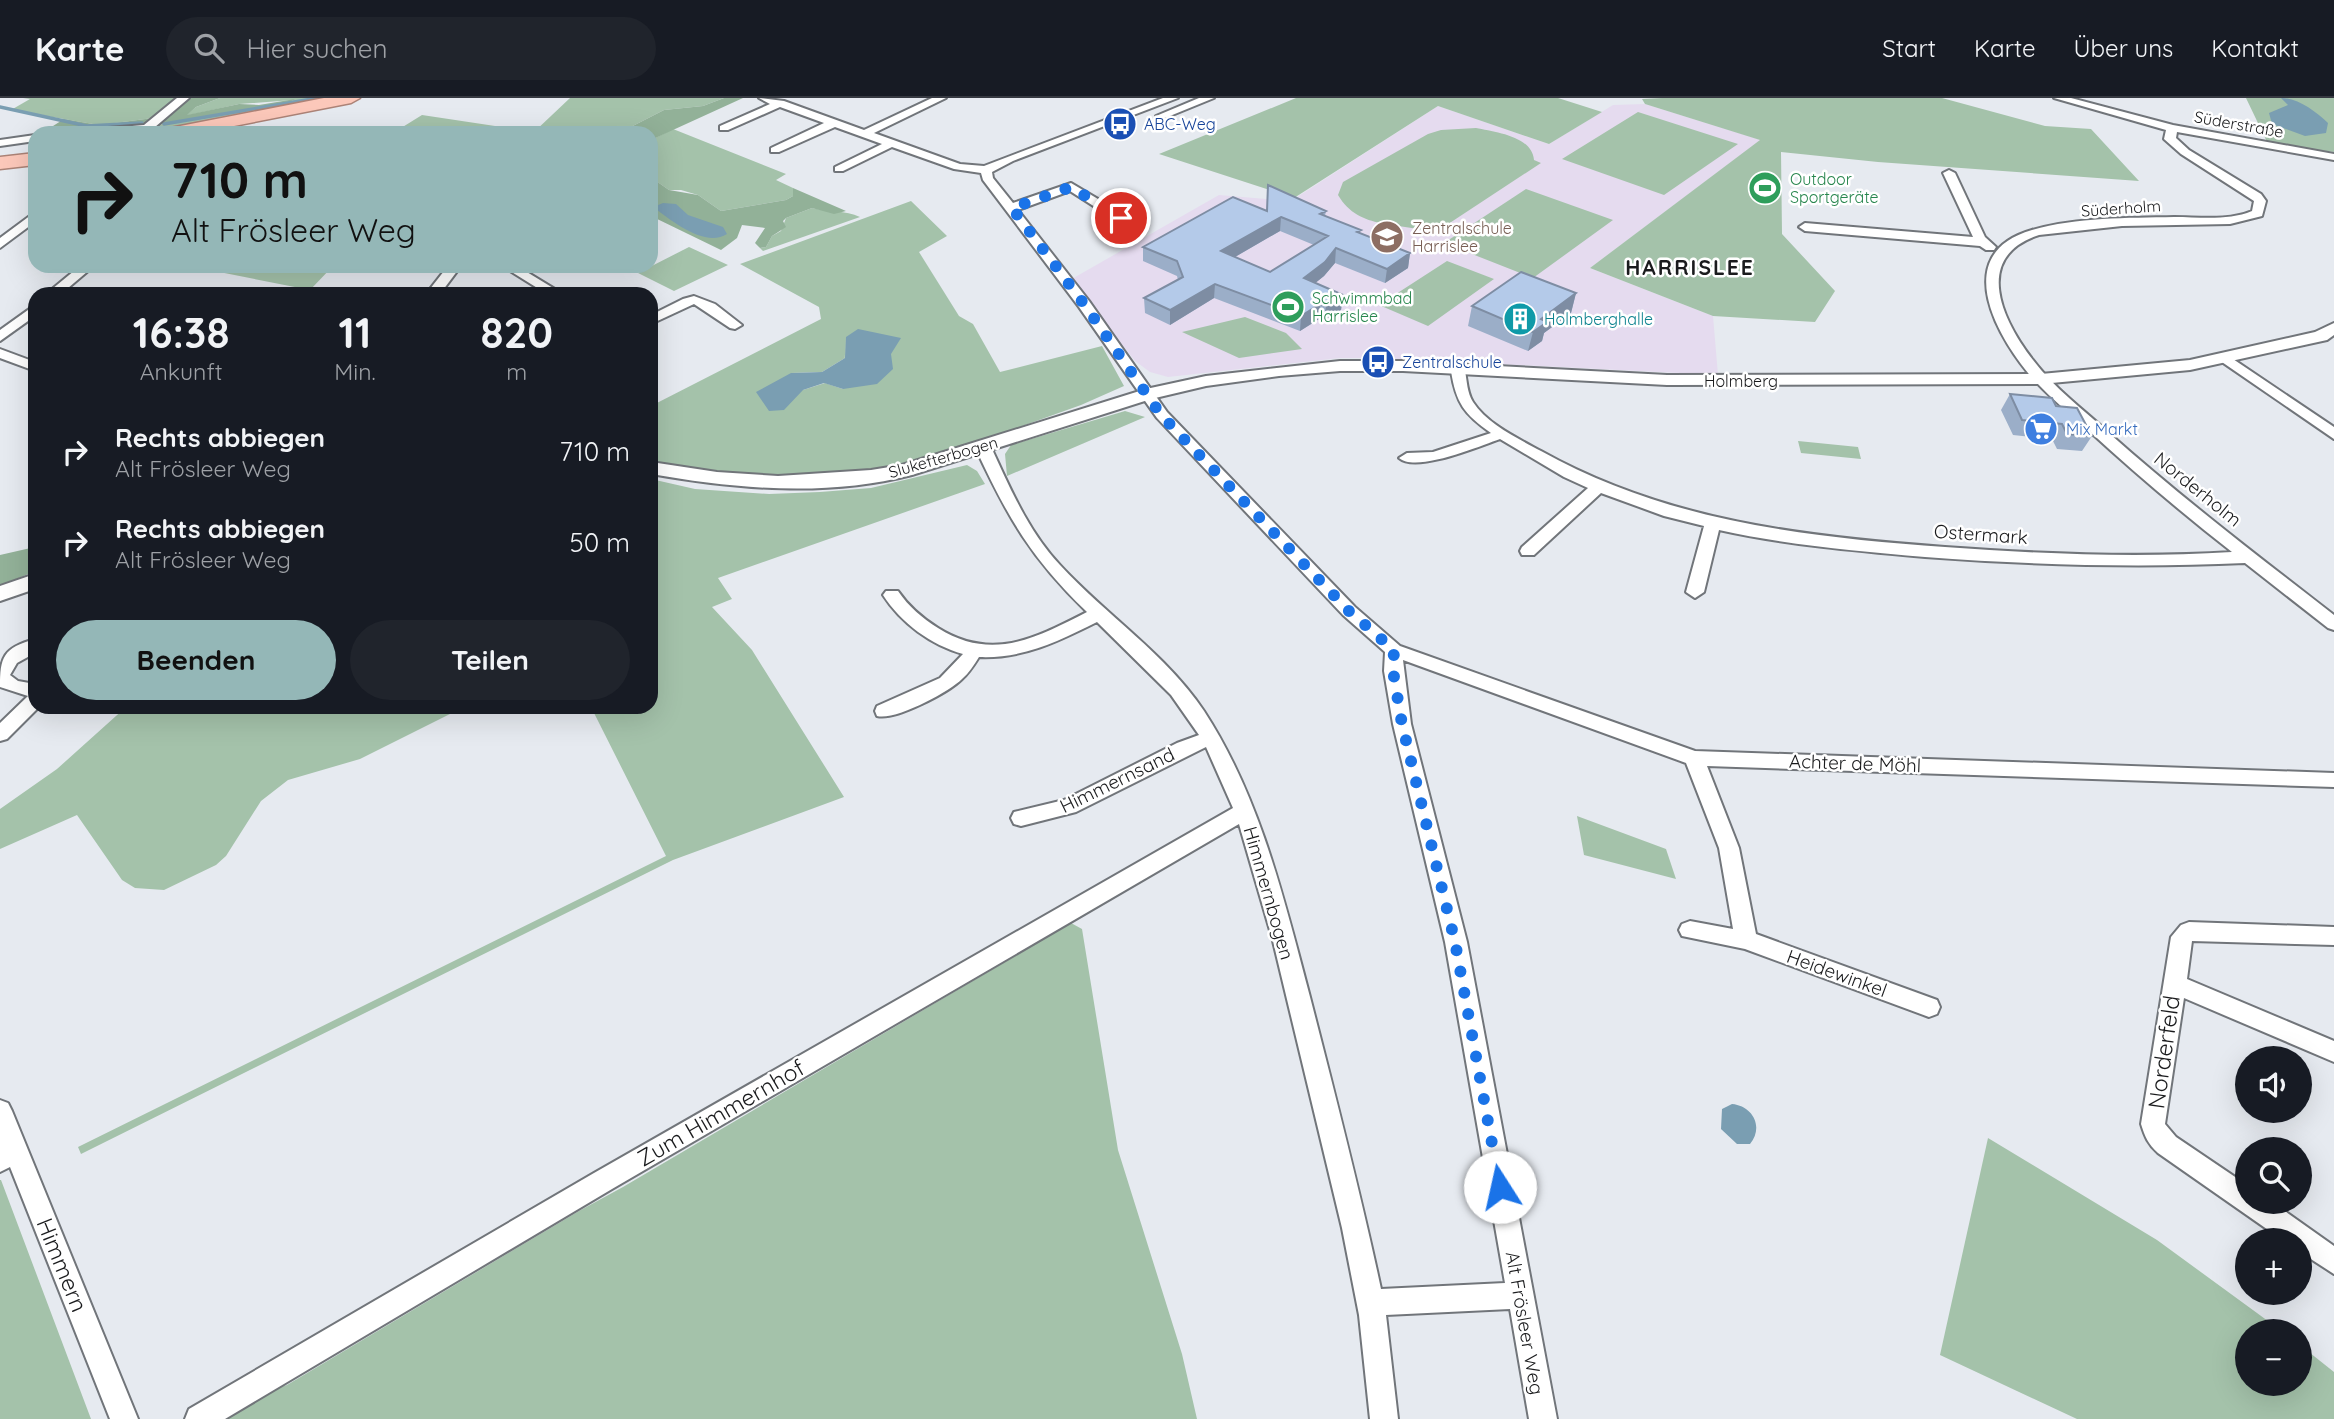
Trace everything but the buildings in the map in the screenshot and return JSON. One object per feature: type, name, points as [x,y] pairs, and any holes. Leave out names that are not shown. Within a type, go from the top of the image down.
[{"type":"highway","points":[[209,126],[360,99]]},
{"type":"highway","points":[[234,126],[360,99]]},
{"type":"highway","points":[[0,158],[28,154]]},
{"type":"highway","points":[[0,163],[28,160]]},
{"type":"street","points":[[150,126],[184,98]]},
{"type":"street","points":[[764,98],[894,142],[958,167],[986,170],[1173,98]]},
{"type":"street","points":[[866,133],[941,98]]},
{"type":"street","points":[[1088,130],[1128,126],[1209,98]]},
{"type":"street","name":"Süderstraße","points":[[2059,98],[2172,128],[2334,157]]},
{"type":"street","points":[[724,128],[780,103]]},
{"type":"street","points":[[775,150],[836,122]]},
{"type":"street","name":"Süderholm","points":[[2001,250],[2023,237],[2049,231],[2172,221],[2233,221],[2258,213],[2260,201],[2257,197],[2185,152],[2170,139],[2172,128]]},
{"type":"street","points":[[0,143],[28,139]]},
{"type":"street","points":[[839,169],[894,142]]},
{"type":"street","points":[[986,170],[987,178],[1084,304],[1161,415],[1349,611],[1394,650]]},
{"type":"street","points":[[1949,173],[1983,242]]},
{"type":"street","points":[[1012,208],[1071,187],[1121,218]]},
{"type":"street","points":[[0,244],[28,222]]},
{"type":"street","points":[[1805,227],[1983,242],[2001,250],[1991,273],[1994,302],[2013,338],[2041,379]]},
{"type":"street","points":[[62,287],[79,273]]},
{"type":"street","points":[[438,287],[450,273]]},
{"type":"street","points":[[520,273],[544,287]]},
{"type":"street","points":[[658,316],[692,299],[701,299],[735,325]]},
{"type":"street","points":[[0,337],[28,315]]},
{"type":"street","name":"Holmberg","points":[[1146,395],[1206,381],[1340,366],[1403,366],[1667,380],[2041,379],[2176,367],[2321,336],[2334,328]]},
{"type":"street","points":[[0,353],[28,364]]},
{"type":"street","points":[[2224,357],[2334,434]]},
{"type":"street","name":"Ostermark","points":[[1458,371],[1466,403],[1502,434],[1562,470],[1599,486],[1713,523],[1801,541],[1976,555],[2162,562],[2248,557]]},
{"type":"street","name":"Norderholm","points":[[2041,379],[2139,468],[2334,624]]},
{"type":"street","name":"Slukefterbogen","points":[[658,469],[737,482],[808,484],[905,471],[1146,395]]},
{"type":"street","points":[[1407,458],[1435,456],[1502,434]]},
{"type":"street","name":"Himmernbogen","points":[[984,447],[1013,512],[1028,537],[1052,567],[1098,614],[1164,674],[1188,702],[1211,738],[1245,811],[1278,916],[1340,1160],[1370,1303],[1384,1419]]},
{"type":"street","points":[[1528,551],[1599,486]]},
{"type":"street","points":[[1695,592],[1713,523]]},
{"type":"street","points":[[0,594],[28,584]]},
{"type":"street","points":[[892,595],[911,619],[956,646],[989,652],[1021,649],[1044,641],[1098,614]]},
{"type":"street","points":[[28,649],[12,659],[1,676],[13,686],[28,689]]},
{"type":"street","points":[[884,711],[947,684],[965,668],[974,650]]},
{"type":"street","name":"Achter de Möhl","points":[[1394,650],[1694,758],[2334,780]]},
{"type":"street","name":"Alt Frösleer Weg","points":[[1394,650],[1393,671],[1402,724],[1455,942],[1543,1419]]},
{"type":"street","points":[[0,734],[28,707]]},
{"type":"street","name":"Himmernsand","points":[[1021,818],[1069,807],[1184,748],[1211,738]]},
{"type":"street","points":[[1694,758],[1735,870],[1746,940]]},
{"type":"street","name":"Zum Himmernhof","points":[[199,1419],[615,1174],[1245,811]]},
{"type":"street","name":"Heidewinkel","points":[[1690,930],[1746,940],[1928,1007]]},
{"type":"street","name":"Norderfeld","points":[[2235,1192],[2167,1145],[2156,1135],[2153,1124],[2182,937],[2189,931],[2334,936]]},
{"type":"street","name":"Norderfeld","points":[[2174,984],[2334,1052]]},
{"type":"street","name":"Himmern","points":[[0,1111],[8,1155],[124,1419]]},
{"type":"street","name":"Norderfeld","points":[[2267,1214],[2334,1261]]},
{"type":"street","points":[[1370,1303],[1520,1295]]},
{"type":"shaded area","name":"Zentralschule Harrislee","points":[[1645,104],[1761,140],[1590,268],[1713,316],[1718,375],[1340,358],[1168,377],[1150,372],[1135,361],[1070,280],[1219,195],[1291,201],[1438,106],[1549,144],[1613,105]]},
{"type":"green space","points":[[23,98],[176,98],[153,118],[99,125],[11,110],[30,99]]},
{"type":"green space","points":[[188,98],[220,98],[196,107],[187,115],[239,104],[259,105],[295,99],[283,106],[157,125]]},
{"type":"green space","points":[[220,98],[332,98],[181,126],[156,126],[283,106],[293,100],[239,104],[185,116],[196,107]]},
{"type":"green space","points":[[570,98],[724,98],[703,106],[664,110],[633,126],[540,126]]},
{"type":"green space","points":[[724,98],[743,98],[658,137],[658,126],[633,126],[664,110],[703,106]]},
{"type":"green space","points":[[1296,98],[1558,98],[1602,112],[1549,144],[1438,106],[1294,198],[1159,154]]},
{"type":"green space","points":[[1942,98],[2045,126],[2091,129],[2139,181],[1878,162],[1781,152],[1782,234],[1835,291],[1815,322],[1713,316],[1590,268],[1760,140],[1645,104],[1642,99]]},
{"type":"green space","points":[[2246,98],[2334,98],[2334,152],[2268,144]]},
{"type":"green space","points":[[1638,112],[1738,144],[1664,195],[1562,159]]},
{"type":"green space","points":[[422,115],[496,126],[404,126]]},
{"type":"green space","points":[[153,118],[143,126],[53,126],[64,119],[99,125]]},
{"type":"green space","points":[[1476,128],[1520,140],[1532,152],[1534,160],[1541,163],[1433,234],[1369,220],[1347,207],[1338,195],[1343,182],[1428,134],[1441,130]]},
{"type":"green space","points":[[673,129],[786,174],[776,180],[793,188],[793,196],[786,200],[721,211],[698,195],[669,190],[658,183],[658,136]]},
{"type":"green space","points":[[658,183],[669,190],[698,195],[721,211],[786,200],[793,196],[793,188],[846,211],[834,214],[812,208],[786,218],[783,221],[786,227],[772,236],[766,247],[760,248],[755,243],[765,228],[742,225],[737,238],[721,250],[658,219]]},
{"type":"green space","points":[[1526,189],[1613,220],[1533,278],[1444,243]]},
{"type":"green space","points":[[911,201],[947,236],[919,252],[959,316],[973,324],[1000,372],[1102,346],[1124,386],[1081,405],[969,445],[881,471],[781,481],[658,465],[658,402],[821,319],[819,307],[740,264]],"holes":[[[845,358],[843,389],[825,383],[803,390],[791,373],[822,372]]]},
{"type":"green space","points":[[812,208],[860,217],[763,251],[760,248],[766,247],[772,236],[781,231],[786,218]]},
{"type":"green space","points":[[689,247],[728,265],[674,291],[638,273],[658,273],[658,263]]},
{"type":"green space","points":[[1447,261],[1494,279],[1428,326],[1379,305]]},
{"type":"green space","points":[[224,273],[326,273],[313,287],[295,287]]},
{"type":"green space","points":[[1245,317],[1286,333],[1302,349],[1239,358],[1182,332]]},
{"type":"green space","points":[[1125,411],[1145,417],[1007,476],[1005,454],[1011,445]]},
{"type":"green space","points":[[1798,441],[1858,447],[1861,459],[1801,453]]},
{"type":"green space","points":[[967,465],[977,471],[985,484],[718,578],[732,599],[712,607],[752,650],[844,797],[673,860],[81,1154],[78,1147],[666,856],[595,714],[658,714],[658,481],[695,489],[769,494],[871,488]]},
{"type":"green space","points":[[28,549],[28,574],[0,586],[0,555]]},
{"type":"green space","points":[[118,714],[450,714],[360,759],[288,780],[261,801],[226,856],[216,865],[164,890],[135,888],[122,880],[77,815],[0,849],[0,809],[57,769]]},
{"type":"green space","points":[[1577,816],[1666,849],[1676,879],[1584,855]]},
{"type":"green space","points":[[1071,923],[1082,929],[1118,1150],[1182,1354],[1197,1419],[222,1419],[274,1389],[287,1385]]},
{"type":"green space","points":[[1988,1138],[2157,1240],[2235,1297],[2235,1305],[2246,1305],[2265,1319],[2235,1319],[2235,1396],[2312,1396],[2312,1355],[2334,1372],[2334,1419],[2077,1419],[1940,1355]]},
{"type":"green space","points":[[1,1180],[91,1419],[0,1419]]},
{"type":"water","points":[[2281,98],[2300,103],[2318,114],[2328,123],[2326,133],[2305,136],[2272,124],[2269,113],[2288,105]]},
{"type":"water","points":[[676,204],[688,215],[723,227],[727,234],[709,238],[689,231],[658,211],[658,205]]},
{"type":"water","points":[[858,329],[901,338],[891,354],[893,369],[877,384],[843,389],[824,383],[803,390],[784,410],[769,411],[756,392],[791,373],[822,372],[845,358],[846,337]]},
{"type":"water","points":[[1732,1104],[1746,1109],[1754,1118],[1756,1131],[1750,1144],[1737,1144],[1721,1129],[1722,1109]]},
{"type":"waterway","points":[[164,124],[318,98]]},
{"type":"waterway","points":[[0,107],[87,126],[142,123]]},
{"type":"place","name":"ABC-Weg","points":[[1120,124]]},
{"type":"place","name":"Outdoor Sportgeräte","points":[[1765,188]]},
{"type":"place","name":"Zentralschule Harrislee","points":[[1387,237]]},
{"type":"place","name":"Schwimmbad Harrislee","points":[[1288,307]]},
{"type":"place","name":"Holmberghalle","points":[[1520,319]]},
{"type":"place","name":"Zentralschule","points":[[1378,362]]},
{"type":"place","name":"Mix Markt","points":[[2041,429]]},
{"type":"district","name":"HARRISLEE","points":[[1690,268]]},
{"type":"route","points":[[1121,218],[1071,187],[1012,208],[1055,269],[1084,304],[1161,415],[1349,611],[1394,650],[1393,671],[1402,724],[1455,942],[1500,1187]]}]
